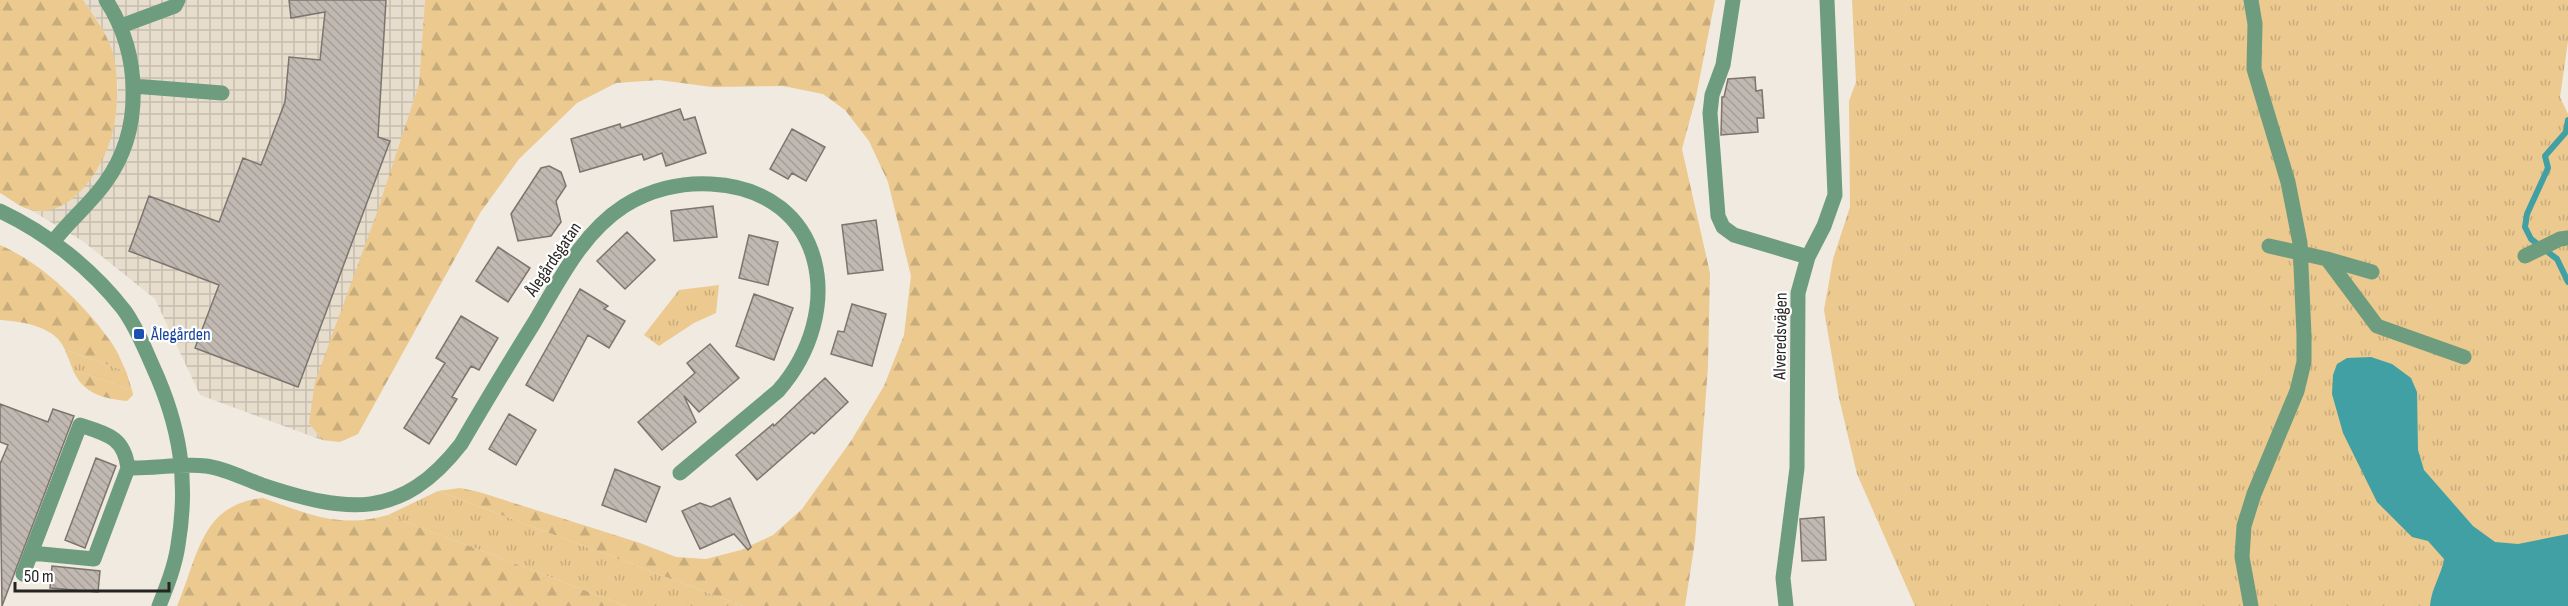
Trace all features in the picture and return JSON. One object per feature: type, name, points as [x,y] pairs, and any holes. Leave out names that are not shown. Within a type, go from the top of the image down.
[{"type":"street","points":[[53,242],[104,184],[118,161],[127,138],[133,86],[130,59],[121,26],[106,0]]},
{"type":"street","points":[[121,26],[175,6],[178,0]]},
{"type":"street","points":[[1733,0],[1723,65],[1712,95],[1710,113],[1718,216],[1723,227],[1734,235],[1808,257]]},
{"type":"street","name":"Alveredsvägen","points":[[1786,606],[1783,578],[1797,468],[1798,293],[1808,257],[1824,226],[1835,195],[1827,0]]},
{"type":"street","points":[[2251,0],[2255,24],[2254,69],[2288,182],[2301,252],[2304,362],[2297,391],[2254,494],[2244,526],[2242,557],[2252,606]]},
{"type":"street","points":[[133,86],[222,93]]},
{"type":"street","name":"Ålegårdsgatan","points":[[128,468],[207,466],[309,501],[329,505],[369,504],[392,499],[411,491],[444,465],[461,444],[571,262],[602,223],[624,206],[648,194],[674,186],[702,183],[748,189],[766,196],[797,224],[808,240],[818,278],[818,301],[810,342],[791,376],[778,391],[680,473]]},
{"type":"street","points":[[0,211],[32,226],[101,284],[124,311],[139,334],[166,395],[174,422],[181,466],[182,491],[174,566],[159,606]]},
{"type":"street","points":[[2525,256],[2568,238]]},
{"type":"street","points":[[2269,246],[2301,252],[2372,272]]},
{"type":"street","points":[[2326,259],[2377,326],[2464,357]]},
{"type":"street","points":[[23,574],[31,553],[80,425],[108,435],[120,444],[126,453],[128,468],[94,559],[31,553]]},
{"type":"shaded area","points":[[83,0],[425,0],[419,84],[309,423],[322,440],[200,395],[155,299],[84,242],[29,209],[47,209],[105,155],[115,123],[118,84],[100,24]]},
{"type":"green space","points":[[0,0],[83,0],[105,34],[114,57],[117,81],[116,113],[112,136],[106,152],[87,184],[74,197],[60,206],[45,211],[24,208],[0,193]]},
{"type":"green space","points":[[425,0],[1715,0],[1696,97],[1682,149],[1710,273],[1708,366],[1695,541],[1685,606],[743,606],[438,491],[460,488],[479,492],[640,543],[676,557],[706,559],[741,550],[773,535],[802,509],[851,441],[884,386],[904,335],[911,276],[888,182],[869,141],[845,110],[823,94],[783,86],[712,87],[659,80],[616,83],[577,103],[519,159],[480,213],[358,434],[340,442],[322,440],[309,423],[315,382],[376,215],[419,84]]},
{"type":"green space","points":[[1852,0],[2568,0],[2568,41],[2560,97],[2568,114],[2568,606],[1915,606],[1857,474],[1839,398],[1824,310],[1833,259],[1850,207],[1849,101],[1856,82]]},
{"type":"green space","points":[[0,245],[47,274],[76,300],[111,342],[126,371],[65,350],[55,336],[38,327],[0,320]]},
{"type":"green space","points":[[719,285],[716,313],[694,323],[659,346],[644,335],[679,290]]},
{"type":"green space","points":[[65,350],[126,371],[132,390],[73,370]]},
{"type":"green space","points":[[73,370],[132,390],[133,395],[127,401],[102,396],[82,384]]},
{"type":"green space","points":[[438,491],[743,606],[626,606],[388,515]]},
{"type":"green space","points":[[263,498],[324,518],[354,520],[388,515],[626,606],[177,606],[204,536],[214,522],[226,511],[242,502]]},
{"type":"water","points":[[2371,357],[2392,364],[2411,378],[2417,392],[2418,450],[2424,470],[2473,526],[2495,542],[2518,544],[2568,534],[2568,606],[2430,606],[2444,559],[2428,541],[2412,537],[2377,502],[2343,433],[2332,394],[2333,375],[2337,364],[2347,358]]},
{"type":"building","points":[[289,0],[386,0],[378,137],[390,141],[298,387],[195,348],[219,285],[129,251],[149,196],[219,222],[243,158],[261,165],[285,102],[289,57],[320,60],[325,12],[291,18]]},
{"type":"building","points":[[1755,77],[1756,91],[1762,90],[1764,118],[1757,118],[1758,132],[1721,135],[1722,97],[1724,97],[1728,79]]},
{"type":"building","points":[[680,109],[684,120],[695,117],[706,153],[666,166],[662,153],[644,160],[642,154],[580,172],[571,139],[620,124],[621,128]]},
{"type":"building","points":[[792,129],[825,147],[806,181],[792,173],[788,179],[770,169]]},
{"type":"building","points":[[549,166],[561,172],[566,186],[556,201],[561,222],[551,236],[518,241],[511,214],[541,168]]},
{"type":"building","points":[[713,206],[717,237],[674,241],[671,211]]},
{"type":"building","points":[[876,220],[883,270],[848,274],[842,225]]},
{"type":"building","points":[[627,232],[655,260],[625,289],[597,261]]},
{"type":"building","points":[[749,235],[778,242],[768,285],[739,278]]},
{"type":"building","points":[[498,247],[530,268],[508,302],[476,281]]},
{"type":"building","points":[[580,289],[608,306],[604,309],[625,321],[609,348],[588,335],[553,401],[526,385]]},
{"type":"building","points":[[754,294],[793,308],[774,360],[736,346]]},
{"type":"building","points":[[852,304],[886,314],[872,366],[831,354],[838,331],[844,332]]},
{"type":"building","points":[[461,316],[498,338],[479,370],[471,366],[452,397],[457,399],[429,444],[404,428],[445,363],[436,358]]},
{"type":"building","points":[[710,344],[739,378],[699,412],[684,396],[696,422],[662,450],[638,422],[695,373],[687,363]]},
{"type":"building","points":[[825,378],[848,402],[814,434],[812,432],[757,480],[736,455],[773,424],[774,426]]},
{"type":"building","points":[[0,404],[48,422],[53,409],[74,416],[2,606],[0,464],[8,445],[0,442]]},
{"type":"building","points":[[509,414],[536,430],[516,465],[489,449]]},
{"type":"building","points":[[96,458],[116,466],[85,548],[65,540]]},
{"type":"building","points":[[615,469],[660,487],[646,522],[602,505]]},
{"type":"building","points":[[730,498],[751,547],[748,550],[734,534],[700,549],[682,511],[700,503],[711,507]]},
{"type":"building","points":[[1824,517],[1826,560],[1802,561],[1800,519]]},
{"type":"building","points":[[52,566],[100,571],[98,592],[50,588]]},
{"type":"waterway","points":[[2568,120],[2566,132],[2545,156],[2548,168],[2527,214],[2525,227],[2531,239],[2557,259],[2568,282]]},
{"type":"place","name":"Ålegården","points":[[139,334]]}]
